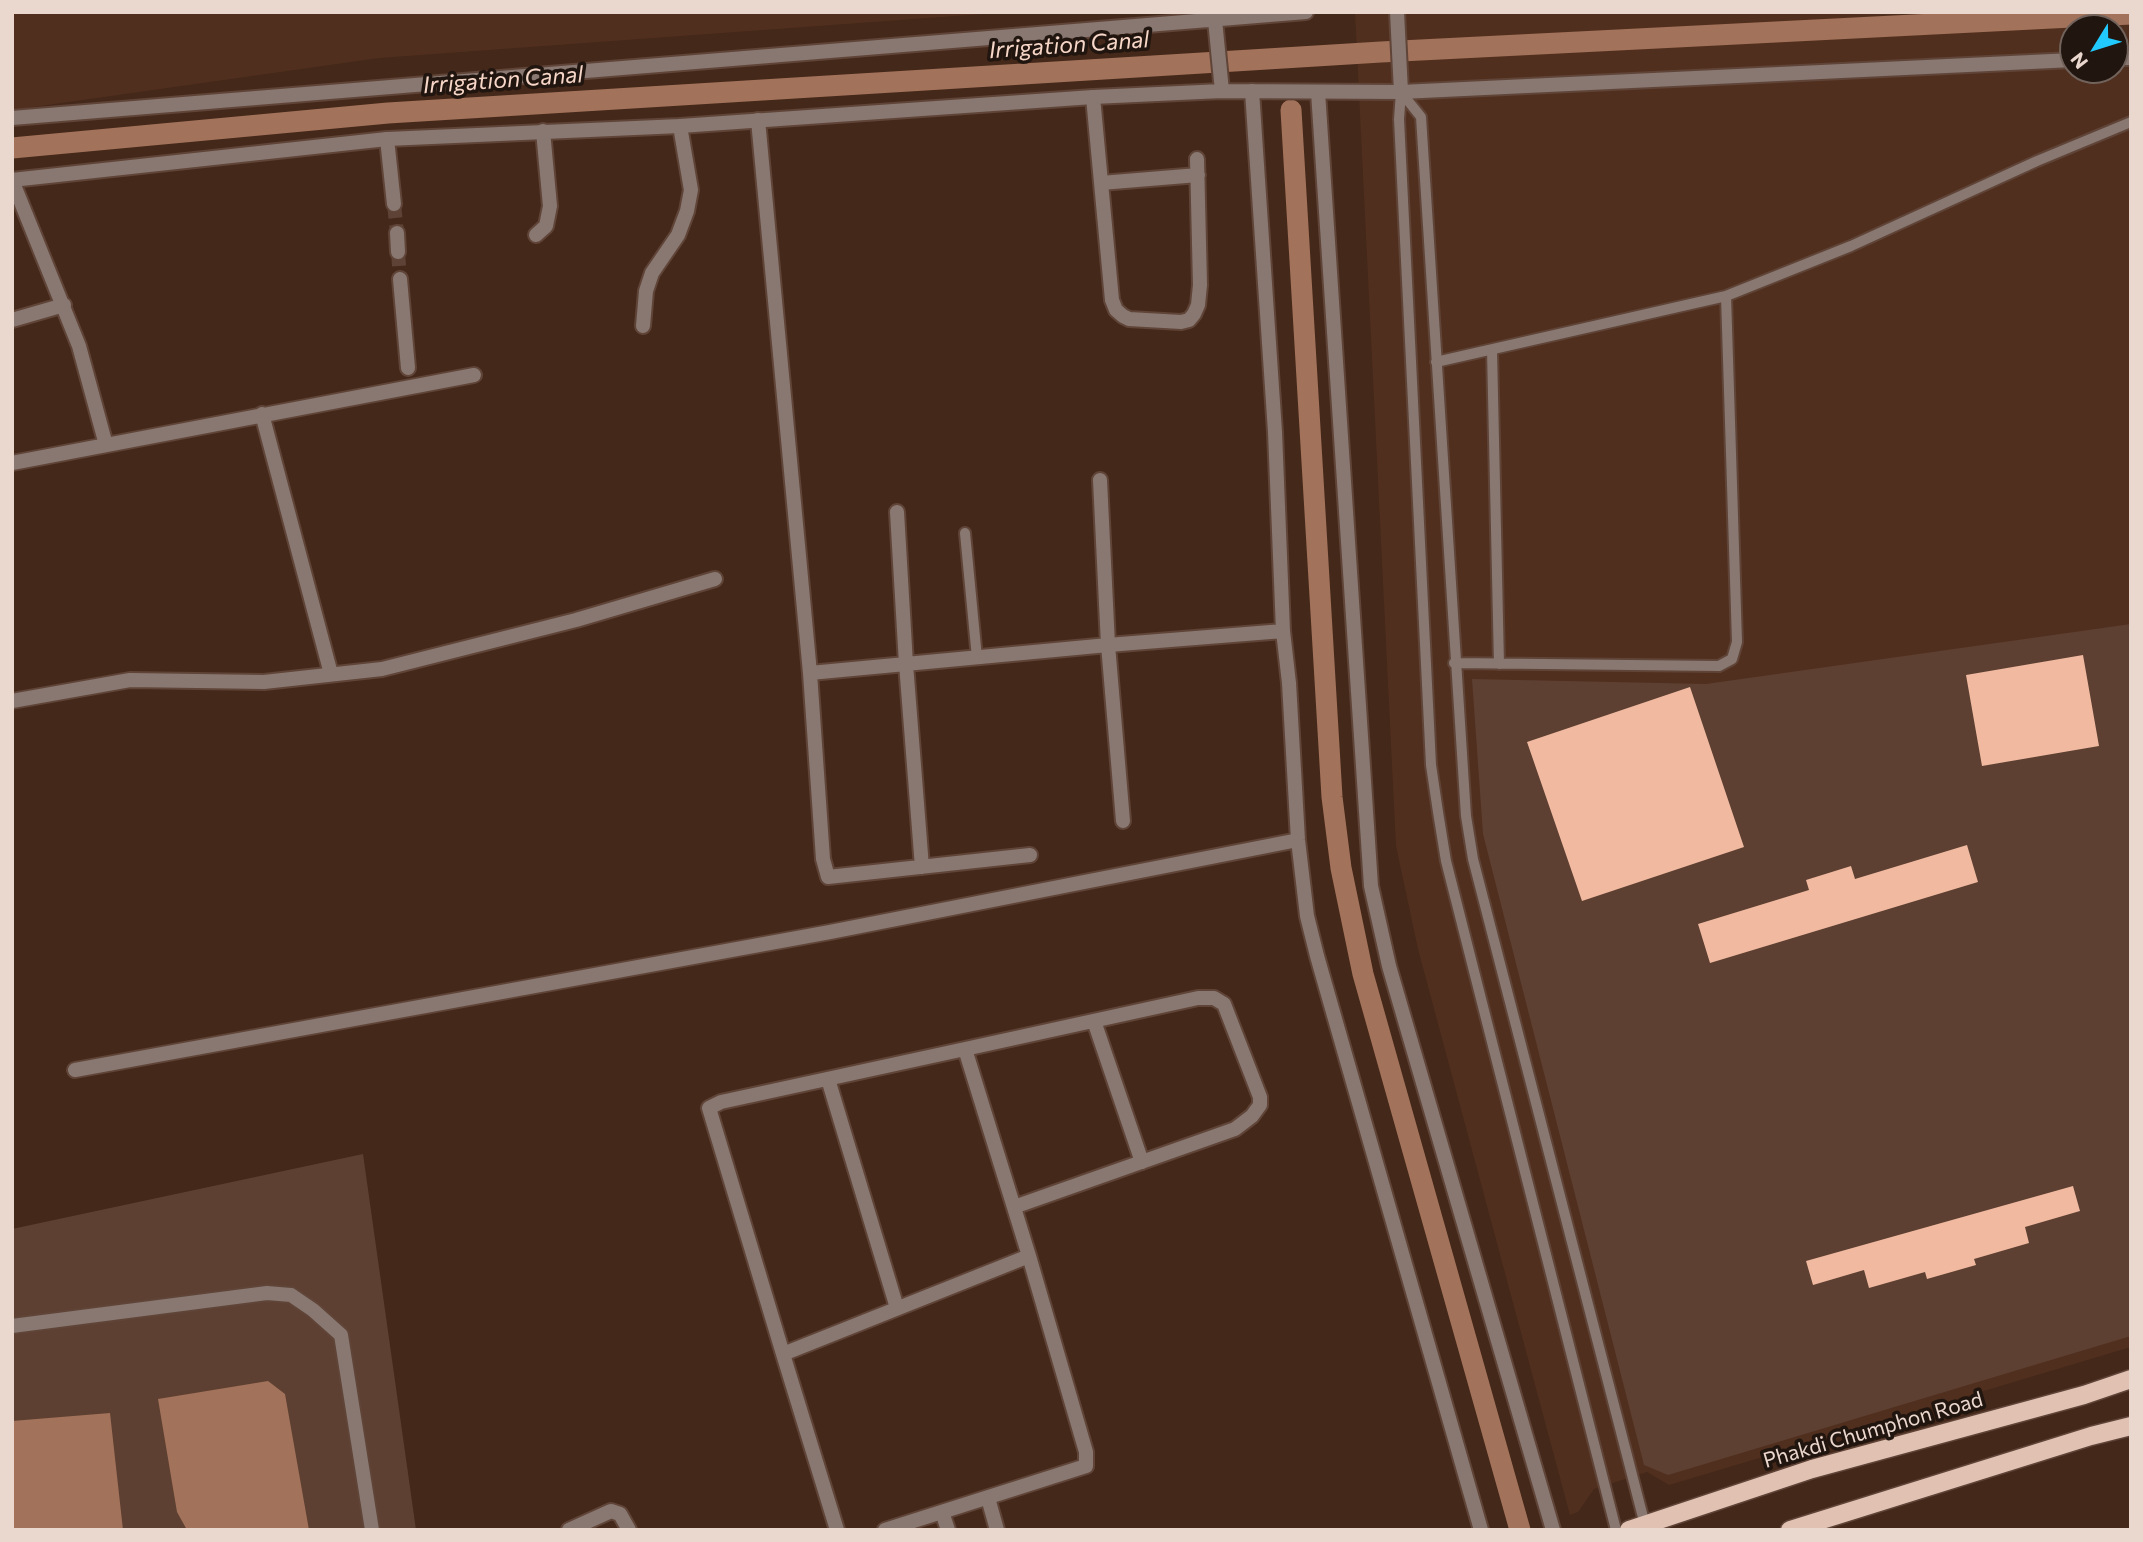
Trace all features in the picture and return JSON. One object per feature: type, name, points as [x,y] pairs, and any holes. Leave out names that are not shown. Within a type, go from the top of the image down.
[{"type":"main road","name":"Phakdi Chumphon Road","points":[[1637,1527],[1812,1469],[2084,1395],[2131,1379]]},
{"type":"main road","points":[[1790,1530],[1831,1523],[2091,1436],[2131,1426]]},
{"type":"street","points":[[12,118],[1306,12]]},
{"type":"street","points":[[1397,18],[1401,85]]},
{"type":"street","points":[[1215,20],[1221,85]]},
{"type":"street","points":[[106,445],[79,346],[12,180],[387,139],[680,126],[1093,97],[1221,85],[1252,91],[1318,92],[1401,85],[2059,61]]},
{"type":"street","points":[[1252,91],[1275,432],[1283,631],[1289,683],[1298,839],[1307,916],[1481,1530]]},
{"type":"street","points":[[1318,92],[1371,886],[1389,966],[1553,1530]]},
{"type":"street","points":[[1093,97],[1112,300],[1116,310],[1129,319],[1181,322],[1189,320],[1198,305],[1197,159]]},
{"type":"street","points":[[758,120],[810,673],[826,875],[830,878],[1030,855]]},
{"type":"street","points":[[643,326],[646,291],[652,274],[678,235],[691,190],[680,126]]},
{"type":"street","points":[[536,234],[546,226],[550,206],[543,131]]},
{"type":"street","points":[[387,139],[394,204]]},
{"type":"street","points":[[1101,183],[1198,175]]},
{"type":"street","points":[[397,233],[398,252]]},
{"type":"street","points":[[400,279],[408,368]]},
{"type":"street","points":[[12,320],[64,305]]},
{"type":"street","points":[[12,463],[474,375]]},
{"type":"street","points":[[262,414],[331,674]]},
{"type":"street","points":[[1100,480],[1108,645],[1122,821]]},
{"type":"street","points":[[897,512],[922,867]]},
{"type":"street","points":[[12,701],[130,680],[264,682],[395,666],[576,620],[715,579]]},
{"type":"street","points":[[810,673],[1283,631]]},
{"type":"street","points":[[75,1070],[830,932],[1298,839]]},
{"type":"street","points":[[837,1530],[709,1108],[721,1102],[1198,998],[1214,998],[1224,1004],[1261,1097],[1260,1105],[1252,1116],[1235,1129],[1014,1207]]},
{"type":"street","points":[[1094,1021],[1142,1162]]},
{"type":"street","points":[[885,1530],[1086,1466],[1086,1452],[965,1049]]},
{"type":"street","points":[[828,1079],[897,1308]]},
{"type":"street","points":[[783,1354],[1029,1256]]},
{"type":"street","points":[[12,1326],[267,1293],[291,1294],[341,1335],[372,1530]]},
{"type":"street","points":[[988,1498],[997,1530]]},
{"type":"street","points":[[569,1530],[611,1511],[620,1514],[629,1530]]},
{"type":"street","points":[[942,1512],[948,1530]]},
{"type":"lane","points":[[1401,85],[1421,117],[1454,663],[1466,816],[1473,859],[1637,1527]]},
{"type":"lane","points":[[1401,85],[1399,119],[1431,765],[1446,861],[1616,1530]]},
{"type":"lane","points":[[1436,362],[1727,296],[1850,246],[2037,161],[2131,122]]},
{"type":"lane","points":[[1454,663],[1718,666],[1732,659],[1737,642],[1727,296]]},
{"type":"lane","points":[[1492,350],[1499,664]]},
{"type":"lane","points":[[965,533],[977,657]]},
{"type":"shaded area","points":[[12,12],[1010,12],[379,58],[12,110]]},
{"type":"shaded area","points":[[1355,12],[2131,12],[2131,1347],[1669,1485],[1647,1472],[1594,1489],[1578,1512],[1570,1515],[1418,949],[1396,846]]},
{"type":"shaded area","points":[[2131,624],[2131,1336],[1668,1475],[1644,1465],[1483,834],[1472,679],[1706,684]]},
{"type":"shaded area","points":[[363,1154],[416,1530],[12,1530],[12,1229]]},
{"type":"shaded area","points":[[268,1381],[285,1394],[309,1530],[187,1530],[177,1512],[158,1399]]},
{"type":"shaded area","points":[[110,1413],[123,1530],[12,1530],[12,1421]]},
{"type":"building","points":[[2083,655],[2099,746],[1982,766],[1966,675]]},
{"type":"building","points":[[1690,687],[1744,847],[1582,901],[1527,742]]},
{"type":"building","points":[[1967,845],[1978,882],[1710,963],[1698,924],[1809,890],[1806,880],[1851,866],[1855,879]]},
{"type":"building","points":[[2073,1186],[2080,1211],[2025,1227],[2029,1243],[1974,1259],[1976,1265],[1927,1279],[1925,1272],[1869,1288],[1864,1270],[1813,1285],[1806,1261]]},
{"type":"waterway","name":"Irrigation Canal","points":[[12,148],[388,113],[1381,52],[2131,14]]},
{"type":"waterway","points":[[1291,110],[1332,797],[1341,868],[1363,974],[1520,1530]]},
{"type":"tunnel","points":[[394,204],[397,233]]},
{"type":"tunnel","points":[[398,252],[400,279]]}]
